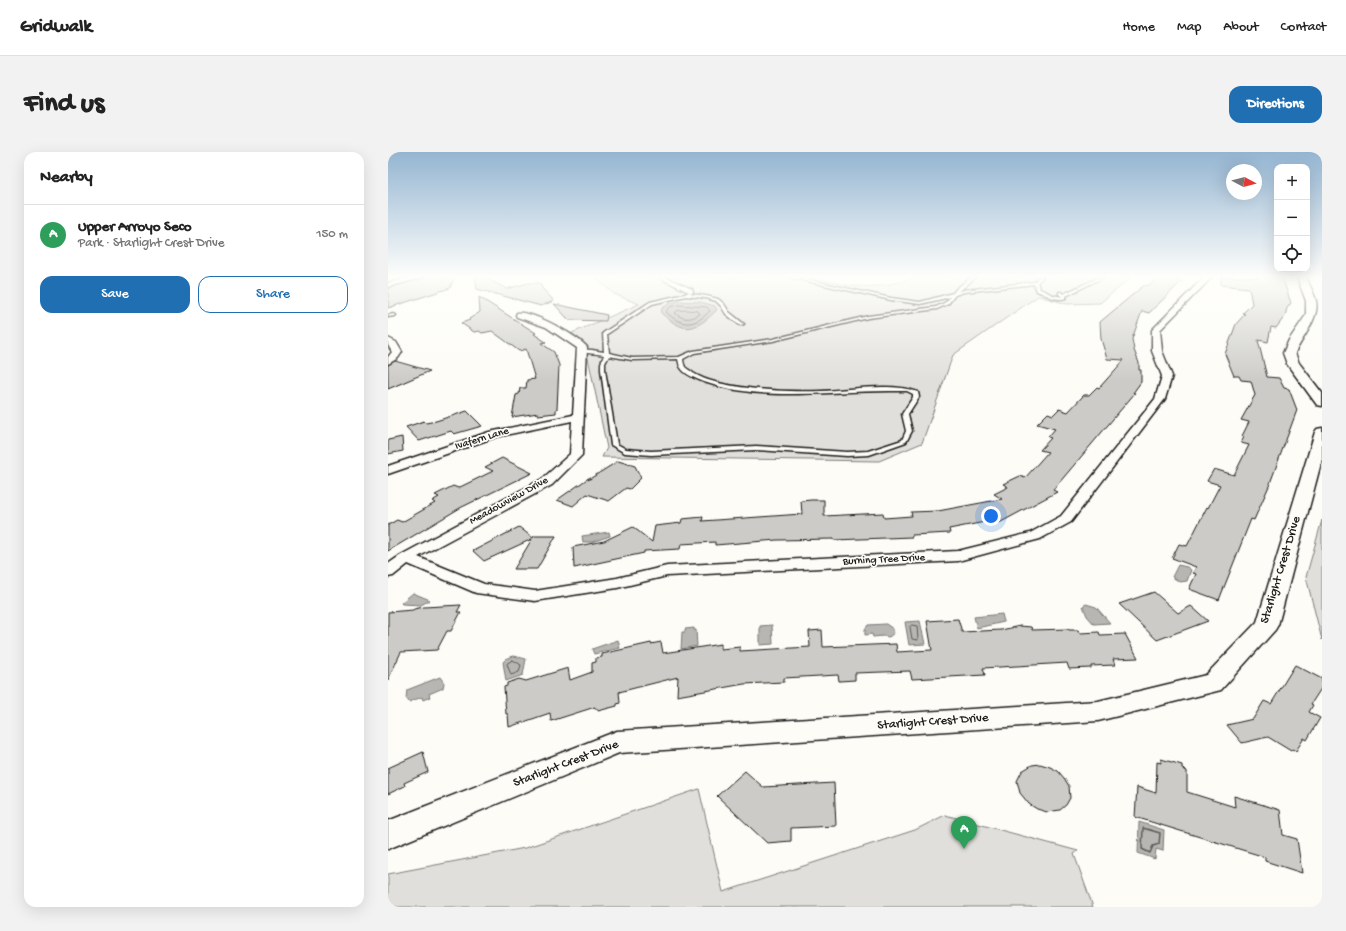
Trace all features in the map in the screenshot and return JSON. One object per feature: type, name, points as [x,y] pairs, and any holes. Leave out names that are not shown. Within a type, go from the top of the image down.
[{"type":"street","name":"Burning Tree Drive","points":[[406,558],[482,589],[534,596],[617,583],[667,571],[958,556],[1035,536],[1066,518],[1160,399],[1167,376],[1157,351],[1156,330],[1173,312]]},
{"type":"street","points":[[1311,312],[1311,315],[1295,340],[1289,353],[1294,364],[1322,402]]},
{"type":"street","points":[[520,315],[549,325],[582,347],[582,351]]},
{"type":"street","points":[[388,341],[393,344],[397,352],[395,356],[388,361]]},
{"type":"street","name":"Meadowview Drive","points":[[388,572],[406,558],[547,482],[576,455],[582,351]]},
{"type":"street","name":"Ivafern Lane","points":[[388,470],[493,434],[577,417]]},
{"type":"street","name":"Starlight Crest Drive","points":[[388,835],[617,742],[1098,711],[1213,683],[1266,625],[1322,432]]},
{"type":"lane","points":[[637,312],[605,334],[607,354],[603,362],[603,370],[614,445],[625,451],[651,453],[756,448],[847,454],[869,453],[904,441],[910,431],[904,414],[916,397],[916,393],[908,390],[809,393],[764,391],[702,380],[689,374],[681,367],[680,358]]},
{"type":"lane","points":[[727,312],[742,324]]},
{"type":"lane","points":[[582,351],[632,359],[680,358],[693,352],[773,340],[868,317],[905,312]]},
{"type":"lane","points":[[388,316],[394,315]]},
{"type":"shaded area","points":[[620,312],[1015,312],[953,355],[922,443],[879,461],[602,457],[607,448],[586,348],[572,333]]},
{"type":"shaded area","points":[[1322,520],[1322,640],[1306,577]]},
{"type":"shaded area","points":[[699,789],[723,892],[915,830],[945,815],[1078,851],[1074,854],[1093,907],[388,907],[388,874],[525,848]]},
{"type":"water","points":[[714,312],[702,323],[689,328],[683,327],[669,320],[661,313]]},
{"type":"water","points":[[609,532],[610,536],[592,542],[583,542],[582,536]]},
{"type":"water","points":[[1178,565],[1187,567],[1191,570],[1187,581],[1180,582],[1172,577]]},
{"type":"water","points":[[413,593],[430,600],[421,605],[401,603]]},
{"type":"water","points":[[1086,604],[1096,607],[1110,623],[1094,624],[1087,616],[1083,606]]},
{"type":"water","points":[[1002,614],[1004,622],[977,628],[974,617]]},
{"type":"water","points":[[920,621],[925,644],[909,645],[905,622]]},
{"type":"water","points":[[886,624],[893,629],[894,633],[889,637],[873,637],[872,634],[865,635],[865,629],[868,625]]},
{"type":"water","points":[[772,625],[773,644],[760,645],[760,626]]},
{"type":"water","points":[[694,628],[694,630],[696,630],[697,646],[681,649],[682,632],[685,632],[685,629]]},
{"type":"water","points":[[618,640],[620,648],[594,654],[592,649]]},
{"type":"water","points":[[514,656],[526,659],[523,675],[506,681],[503,662],[507,658]]},
{"type":"water","points":[[440,677],[444,683],[443,688],[429,694],[430,697],[423,700],[422,697],[409,702],[406,698],[407,690]]},
{"type":"water","points":[[1139,822],[1164,830],[1163,851],[1156,849],[1155,859],[1138,853]]},
{"type":"building","points":[[480,312],[503,312],[536,333],[534,334],[546,342],[541,343],[554,352],[559,365],[556,413],[538,415],[538,413],[512,417],[516,395],[519,394],[520,388],[526,388],[527,380],[535,379],[526,349],[519,351],[492,331],[482,333],[479,331],[474,332],[461,323],[470,320],[469,319]]},
{"type":"building","points":[[562,312],[594,312],[607,315],[606,321],[569,320]]},
{"type":"building","points":[[1112,312],[1142,312],[1132,339],[1139,363],[1139,370],[1141,370],[1141,382],[1133,393],[1135,393],[1053,490],[1057,492],[1001,522],[987,524],[985,522],[949,529],[950,533],[912,535],[912,537],[834,540],[777,540],[715,545],[715,542],[681,544],[680,549],[644,551],[644,553],[574,568],[573,547],[604,541],[633,527],[652,542],[655,526],[681,523],[682,519],[703,517],[702,521],[802,514],[801,501],[811,500],[824,500],[824,516],[883,513],[884,518],[912,516],[911,512],[938,511],[1002,499],[994,494],[1008,487],[1003,484],[1020,476],[1025,478],[1048,452],[1040,450],[1051,438],[1048,437],[1055,429],[1037,424],[1048,413],[1053,415],[1059,409],[1068,412],[1084,395],[1089,395],[1097,387],[1099,388],[1124,360],[1107,359],[1101,339],[1100,322]]},
{"type":"building","points":[[1286,312],[1285,316],[1276,328],[1271,327],[1268,342],[1258,340],[1267,377],[1279,378],[1284,388],[1289,389],[1297,410],[1269,486],[1254,520],[1251,519],[1219,600],[1189,589],[1196,574],[1193,573],[1196,567],[1172,558],[1179,544],[1187,546],[1220,485],[1207,481],[1214,469],[1234,475],[1249,445],[1241,443],[1244,437],[1242,436],[1249,422],[1241,420],[1255,395],[1251,381],[1241,380],[1239,376],[1234,376],[1225,354],[1236,324],[1245,314],[1243,313]]},
{"type":"building","points":[[395,361],[430,371],[388,389],[388,365]]},
{"type":"building","points":[[467,411],[482,426],[454,434],[451,431],[419,441],[406,427],[424,421],[426,423],[436,421]]},
{"type":"building","points":[[402,437],[403,451],[388,454],[388,440]]},
{"type":"building","points":[[502,458],[532,473],[460,508],[388,551],[388,525],[397,520],[402,522],[435,503],[432,501],[439,497],[435,495],[453,486],[458,488],[493,471],[485,467]]},
{"type":"building","points":[[618,461],[635,466],[641,478],[630,489],[626,488],[609,501],[587,494],[573,506],[557,500],[590,477],[588,480]]},
{"type":"building","points":[[519,527],[533,538],[534,536],[556,536],[537,569],[514,569],[532,539],[484,561],[473,551]]},
{"type":"building","points":[[1154,592],[1178,613],[1191,606],[1208,621],[1157,640],[1119,604]]},
{"type":"building","points":[[461,605],[457,612],[461,612],[451,631],[447,631],[437,650],[401,652],[388,680],[388,612],[413,610],[424,607]]},
{"type":"building","points":[[958,619],[962,632],[1001,630],[1020,626],[1031,627],[1032,630],[1068,629],[1078,630],[1080,633],[1099,632],[1100,635],[1125,634],[1138,658],[1113,659],[1115,665],[1091,666],[1091,668],[1069,669],[1067,663],[983,668],[985,675],[912,679],[910,671],[855,673],[855,680],[839,681],[838,675],[784,678],[784,682],[744,684],[677,696],[678,677],[619,692],[620,703],[617,704],[617,706],[598,711],[595,707],[551,721],[550,713],[509,727],[508,714],[506,714],[504,687],[507,686],[507,683],[519,679],[526,681],[568,668],[570,680],[592,672],[592,663],[596,662],[596,658],[602,657],[602,654],[651,643],[661,642],[663,653],[721,644],[721,649],[740,647],[740,651],[810,647],[809,631],[822,630],[823,647],[896,644],[897,652],[932,650],[927,621]]},
{"type":"building","points":[[1295,665],[1322,679],[1322,687],[1311,704],[1313,705],[1309,712],[1320,718],[1307,740],[1304,738],[1296,751],[1292,749],[1291,751],[1268,737],[1242,743],[1227,725],[1253,719],[1264,701],[1271,704]]},
{"type":"building","points":[[423,752],[428,772],[404,783],[405,786],[388,794],[388,768]]},
{"type":"building","points":[[1161,759],[1182,765],[1182,769],[1187,771],[1187,792],[1235,807],[1234,796],[1280,810],[1283,835],[1297,839],[1302,873],[1265,861],[1265,857],[1135,817],[1137,787],[1156,793],[1157,762],[1161,763]]},
{"type":"building","points":[[1040,764],[1058,771],[1069,786],[1070,798],[1066,805],[1060,810],[1047,812],[1037,809],[1029,804],[1020,793],[1017,781],[1022,771],[1032,765]]},
{"type":"building","points":[[745,771],[763,787],[834,783],[836,826],[791,828],[791,841],[767,843],[717,796]]},
{"type":"place","name":"Upper Arroyo Seco","points":[[964,849]]}]
